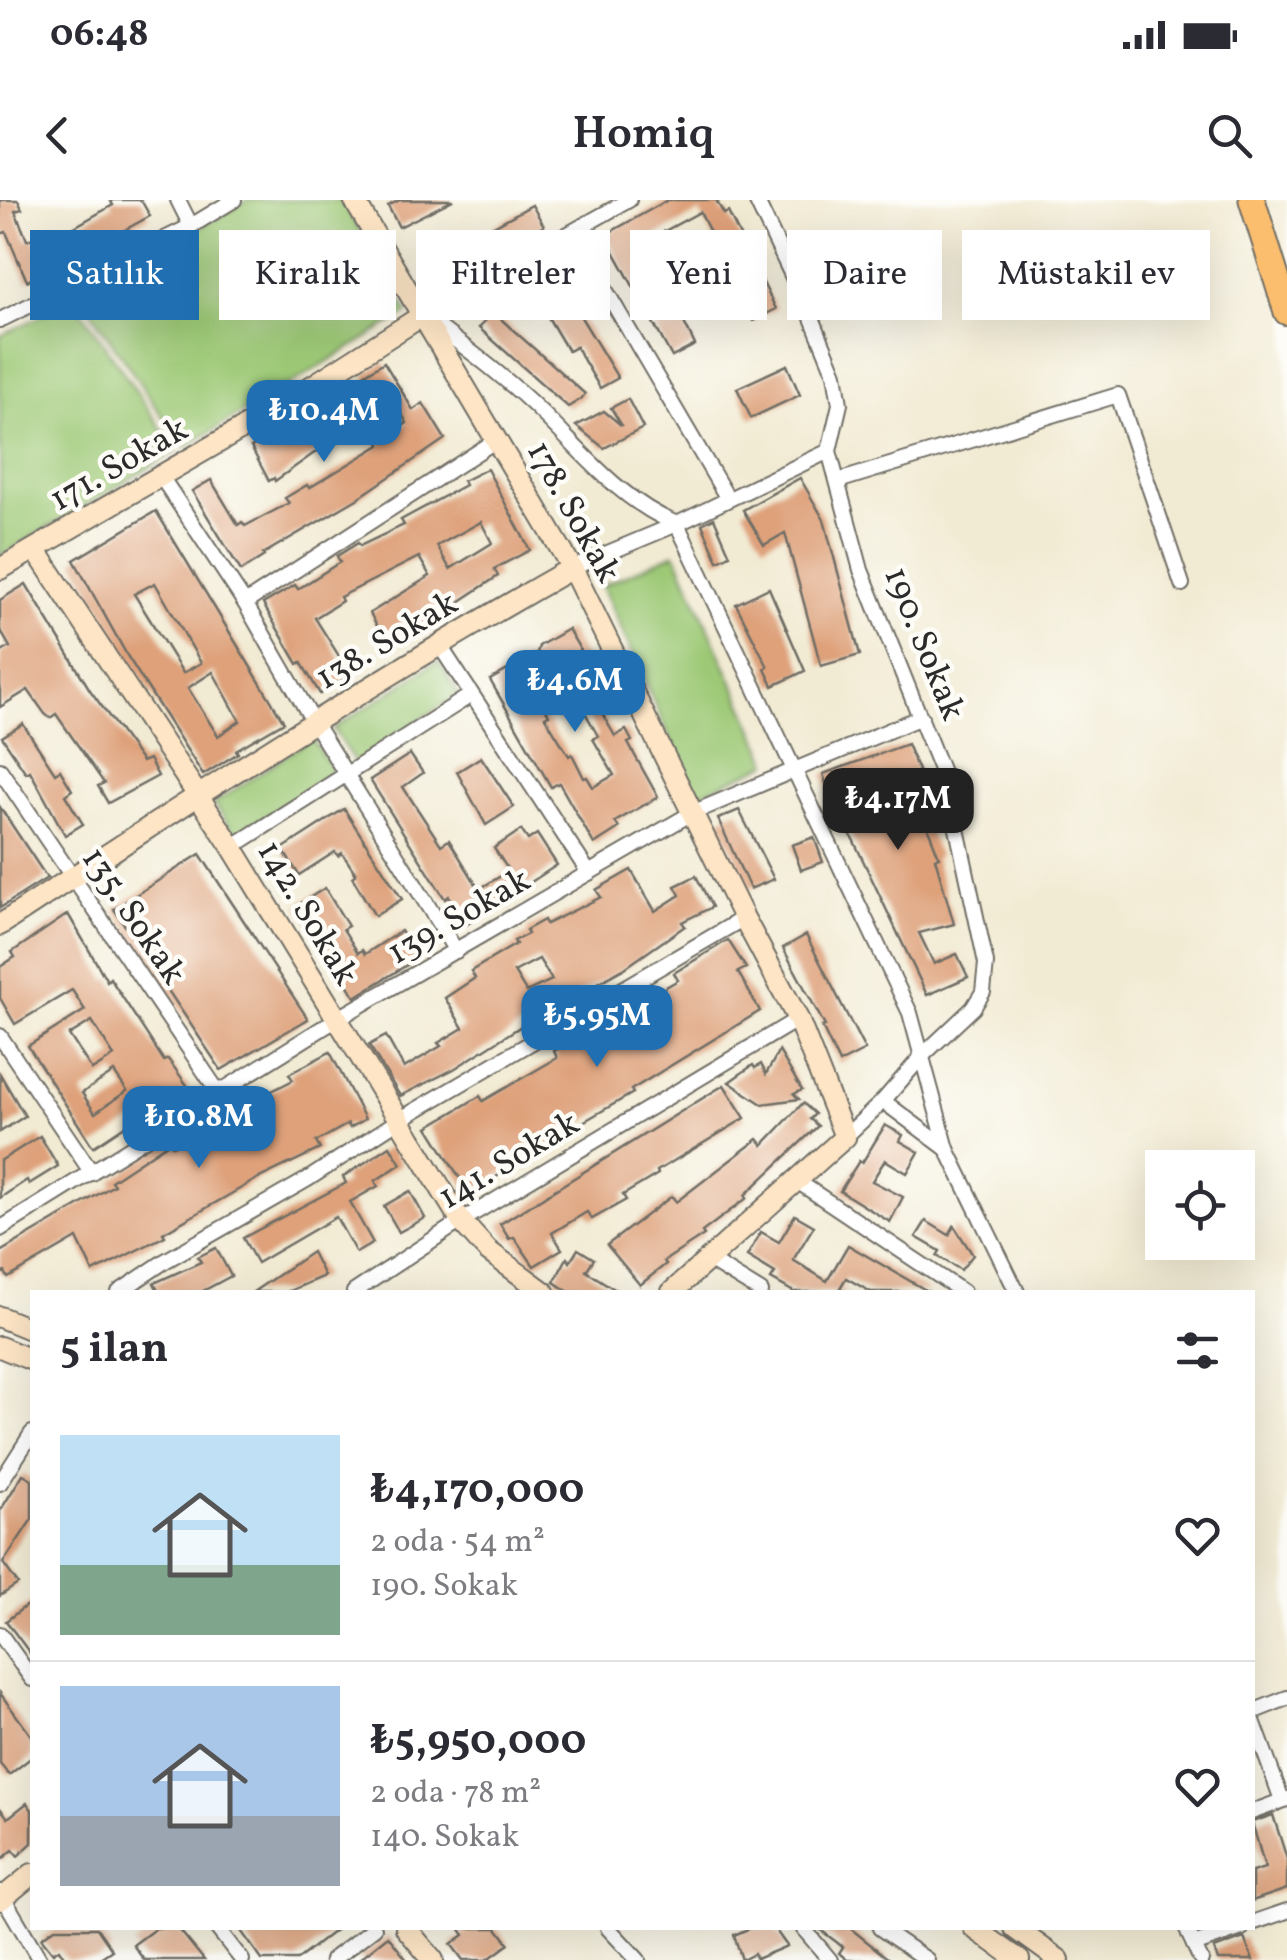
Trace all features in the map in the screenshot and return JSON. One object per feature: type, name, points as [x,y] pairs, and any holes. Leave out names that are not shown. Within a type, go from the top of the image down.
[{"type":"highway","points":[[1252,200],[1287,312]]},
{"type":"street","points":[[178,200],[190,226]]},
{"type":"street","points":[[0,320],[190,226],[234,200]]},
{"type":"street","name":"190. Sokak","points":[[674,1290],[882,1101],[922,1056],[974,1008],[986,982],[986,963],[948,786],[861,570],[830,451],[840,404],[835,374],[756,200]]},
{"type":"street","name":"178. Sokak","points":[[356,201],[416,304]]},
{"type":"street","name":"171. Sokak","points":[[577,230],[625,201]]},
{"type":"street","points":[[610,298],[728,499]]},
{"type":"street","name":"171. Sokak","points":[[0,569],[276,409],[417,320]]},
{"type":"street","name":"178. Sokak","points":[[425,320],[572,568],[744,918],[798,1019],[845,1137]]},
{"type":"street","points":[[428,320],[541,411],[573,447],[648,512],[677,524],[910,1013],[947,1149],[1016,1290]]},
{"type":"street","points":[[838,481],[1118,394],[1182,584]]},
{"type":"street","points":[[245,602],[498,439]]},
{"type":"street","name":"138. Sokak","points":[[0,925],[438,643],[572,568],[677,524],[830,451]]},
{"type":"street","points":[[160,476],[245,602],[313,721],[456,951]]},
{"type":"street","name":"142. Sokak","points":[[35,548],[232,847],[461,1220],[488,1251],[541,1290]]},
{"type":"street","points":[[438,643],[589,872]]},
{"type":"street","points":[[232,847],[472,695]]},
{"type":"street","name":"139. Sokak","points":[[0,1229],[337,1019],[692,813],[921,717]]},
{"type":"street","name":"135. Sokak","points":[[0,770],[220,1093]]},
{"type":"street","points":[[123,1290],[399,1120],[744,918]]},
{"type":"street","name":"141. Sokak","points":[[357,1290],[461,1220],[798,1019]]},
{"type":"street","points":[[0,1036],[92,1173]]},
{"type":"street","points":[[882,1101],[947,1149]]},
{"type":"street","points":[[797,1181],[960,1290]]},
{"type":"street","points":[[709,1260],[758,1290]]},
{"type":"street","points":[[0,1317],[30,1329]]},
{"type":"street","points":[[0,1347],[30,1359]]},
{"type":"street","points":[[0,1482],[30,1438]]},
{"type":"street","points":[[0,1634],[30,1675]]},
{"type":"street","points":[[1255,1714],[1287,1698]]},
{"type":"street","points":[[1255,1723],[1284,1800],[1255,1811]]},
{"type":"street","points":[[30,1875],[1,1896],[40,1960]]},
{"type":"street","points":[[1255,1923],[1287,1911]]},
{"type":"street","points":[[220,1930],[242,1960]]},
{"type":"street","points":[[332,1960],[371,1930]]},
{"type":"street","points":[[408,1930],[433,1960]]},
{"type":"street","points":[[610,1930],[638,1960]]},
{"type":"street","points":[[804,1930],[830,1960]]},
{"type":"street","points":[[883,1930],[927,1960]]},
{"type":"street","points":[[977,1930],[1018,1960]]},
{"type":"street","points":[[1018,1930],[1059,1960]]},
{"type":"street","points":[[1187,1930],[1201,1960]]},
{"type":"street","points":[[1194,1945],[1236,1930]]},
{"type":"green space","points":[[248,200],[342,200],[360,230],[219,230],[219,320],[396,320],[396,292],[408,313],[184,448],[97,320],[199,320],[196,230]]},
{"type":"green space","points":[[33,320],[88,320],[177,451],[0,556],[0,336]]},
{"type":"green space","points":[[675,553],[769,763],[696,796],[602,586]]},
{"type":"green space","points":[[438,661],[459,694],[355,763],[333,729]]},
{"type":"green space","points":[[312,739],[334,773],[236,837],[214,803]]},
{"type":"building","points":[[0,200],[18,200],[22,209],[15,211],[27,240],[30,239],[30,280],[27,281],[6,232],[0,234]]},
{"type":"building","points":[[110,200],[141,200],[150,216],[124,230],[69,230],[113,205]]},
{"type":"building","points":[[400,200],[453,200],[399,227],[388,206]]},
{"type":"building","points":[[668,200],[721,200],[717,202],[724,214],[728,212],[737,230],[709,230],[700,212],[667,230],[630,230],[630,281],[610,244],[610,232]]},
{"type":"building","points":[[532,205],[544,226],[537,230],[492,227]]},
{"type":"building","points":[[767,291],[776,309],[767,314]]},
{"type":"building","points":[[486,320],[502,320],[585,394],[568,407],[479,328]]},
{"type":"building","points":[[550,320],[583,320],[618,378],[600,388],[576,347],[568,351]]},
{"type":"building","points":[[652,320],[683,320],[695,345],[672,357]]},
{"type":"building","points":[[384,362],[413,410],[423,403],[445,439],[241,571],[192,491],[211,480],[238,525],[242,522],[245,526],[289,503],[285,498],[380,445],[407,423],[395,402],[275,481],[269,481],[251,447],[278,433],[275,428],[291,417],[295,424],[367,380],[364,375]]},
{"type":"building","points":[[787,365],[800,395],[751,418],[737,388]]},
{"type":"building","points":[[628,399],[643,428],[604,448],[576,426],[604,411],[622,426],[611,408]]},
{"type":"building","points":[[487,469],[530,550],[494,569],[498,576],[389,648],[370,613],[430,576],[419,557],[340,597],[342,601],[315,618],[351,675],[320,694],[263,604],[295,585],[298,589],[340,562],[337,556],[358,543],[360,546],[404,525],[401,520],[465,485],[463,481]],"holes":[[[481,522],[492,543],[450,569],[437,546]]]},
{"type":"building","points":[[800,478],[824,520],[860,655],[821,666],[785,533],[764,545],[743,510]]},
{"type":"building","points":[[156,511],[284,722],[203,775],[128,657],[74,560]],"holes":[[[155,583],[201,663],[183,673],[134,594]],[[213,672],[240,721],[218,736],[188,688]]]},
{"type":"building","points":[[714,518],[730,555],[718,561],[702,524]]},
{"type":"building","points":[[26,584],[90,690],[142,762],[149,759],[158,776],[108,803],[98,786],[104,783],[56,714],[50,718],[45,714],[28,690],[0,707],[0,653],[10,647],[0,630],[0,600]]},
{"type":"building","points":[[769,588],[805,671],[773,686],[765,669],[768,667],[736,604]]},
{"type":"building","points":[[568,629],[615,708],[603,715],[615,736],[626,730],[632,741],[628,743],[658,797],[615,822],[619,828],[594,844],[559,783],[551,787],[490,680],[537,653],[539,646]],"holes":[[[559,665],[598,736],[593,739],[614,775],[593,787],[545,717],[549,715],[532,683]]]},
{"type":"building","points":[[23,724],[55,773],[60,770],[72,790],[65,795],[83,824],[65,835],[30,771],[26,773],[2,737]]},
{"type":"building","points":[[907,744],[925,787],[914,792],[939,857],[935,858],[954,924],[919,933],[934,964],[957,954],[968,977],[927,995],[842,816],[837,818],[823,774]]},
{"type":"building","points":[[410,754],[423,773],[403,787],[441,845],[449,840],[479,889],[509,871],[494,848],[521,830],[528,840],[537,834],[557,865],[466,925],[449,896],[445,899],[370,780]]},
{"type":"building","points":[[481,757],[514,807],[486,825],[457,772]]},
{"type":"building","points":[[0,807],[47,878],[0,908]]},
{"type":"building","points":[[344,809],[402,899],[375,916],[342,853],[338,856],[335,852],[299,875],[282,849]]},
{"type":"building","points":[[739,810],[774,879],[750,889],[718,819]]},
{"type":"building","points":[[814,837],[823,862],[801,870],[792,845]]},
{"type":"building","points":[[200,854],[308,1019],[221,1070],[114,909]]},
{"type":"building","points":[[631,870],[655,911],[680,895],[675,886],[696,876],[712,907],[682,922],[685,926],[625,968],[529,1021],[454,1069],[400,1096],[369,1045],[386,1036],[404,1068],[441,1046],[438,1043],[463,1028],[445,998],[475,978],[471,971],[516,944],[514,941],[528,934],[526,930],[601,897],[596,890]],"holes":[[[539,959],[552,980],[526,992],[514,972]]]},
{"type":"building","points":[[325,888],[348,926],[343,929],[358,953],[362,950],[365,954],[401,931],[418,958],[355,997],[298,905]]},
{"type":"building","points":[[68,914],[107,981],[110,978],[164,1061],[168,1059],[189,1088],[93,1147],[28,1046],[85,1010],[72,990],[15,1024],[0,998],[0,967],[15,957],[12,952]],"holes":[[[92,1021],[114,1056],[92,1070],[69,1035]],[[114,1072],[127,1091],[95,1113],[82,1093]]]},
{"type":"building","points":[[806,935],[865,1050],[839,1063],[822,1027],[825,1026],[783,948]]},
{"type":"building","points":[[728,940],[746,968],[738,972],[760,1011],[469,1193],[428,1127],[480,1096],[483,1101],[557,1058],[554,1051],[678,980],[674,973]]},
{"type":"building","points":[[779,1051],[802,1090],[794,1094],[799,1099],[762,1104],[729,1082],[753,1065],[755,1068],[761,1064],[766,1074]]},
{"type":"building","points":[[330,1052],[365,1119],[316,1142],[320,1149],[257,1179],[163,1233],[165,1236],[93,1272],[77,1238],[8,1278],[5,1272],[0,1274],[0,1252],[114,1185],[111,1181],[170,1142],[173,1146],[238,1110],[240,1114],[263,1102],[260,1097],[293,1080],[289,1074]]},
{"type":"building","points":[[0,1074],[25,1116],[0,1132]]},
{"type":"building","points":[[724,1085],[745,1118],[657,1171],[658,1174],[623,1195],[626,1200],[592,1219],[587,1212],[552,1233],[562,1249],[534,1266],[514,1237],[509,1239],[500,1224]]},
{"type":"building","points":[[803,1103],[815,1114],[810,1119],[818,1126],[745,1195],[747,1198],[702,1232],[704,1235],[664,1261],[666,1264],[640,1285],[607,1245],[672,1196],[676,1202],[758,1139],[763,1145]]},
{"type":"building","points":[[885,1125],[903,1135],[900,1141],[919,1152],[907,1173],[885,1160],[872,1181],[903,1197],[890,1222],[840,1191]]},
{"type":"building","points":[[40,1136],[58,1166],[0,1198],[0,1161]]},
{"type":"building","points":[[390,1146],[401,1164],[375,1181],[378,1186],[350,1202],[373,1243],[356,1253],[336,1217],[257,1263],[243,1238],[346,1183],[343,1177]]},
{"type":"building","points":[[410,1191],[425,1218],[399,1232],[384,1206]]},
{"type":"building","points":[[795,1215],[814,1226],[793,1260],[827,1281],[848,1245],[926,1290],[867,1290],[846,1278],[840,1288],[844,1290],[790,1290],[771,1279],[775,1273],[747,1256],[761,1232],[779,1242]]},
{"type":"building","points":[[926,1221],[949,1235],[954,1226],[973,1255],[961,1270],[916,1237]]},
{"type":"building","points":[[216,1248],[231,1276],[205,1290],[158,1290],[154,1283],[201,1262],[198,1257]]},
{"type":"building","points":[[578,1249],[594,1259],[586,1271],[616,1290],[566,1290],[554,1282],[567,1258],[570,1262]]},
{"type":"building","points":[[312,1252],[324,1276],[292,1290],[256,1290]]},
{"type":"building","points":[[23,1474],[30,1478],[30,1522],[3,1563],[18,1584],[0,1596],[0,1511]]},
{"type":"building","points":[[30,1603],[30,1653],[6,1621]]},
{"type":"building","points":[[0,1693],[30,1734],[30,1759],[9,1775],[0,1764]]},
{"type":"building","points":[[27,1803],[30,1845],[18,1856],[13,1850],[0,1861],[0,1808],[8,1818]]},
{"type":"building","points":[[1273,1815],[1287,1859],[1287,1889],[1255,1900],[1255,1871],[1265,1868],[1255,1821]]},
{"type":"building","points":[[52,1930],[98,1930],[112,1950],[97,1960],[66,1960],[59,1949],[53,1953],[41,1938]]},
{"type":"building","points":[[153,1930],[180,1930],[204,1960],[144,1960],[133,1945]]},
{"type":"building","points":[[240,1930],[335,1930],[297,1960],[262,1960]]},
{"type":"building","points":[[460,1930],[498,1930],[509,1944],[487,1960],[463,1960],[451,1944],[464,1935]]},
{"type":"building","points":[[745,1930],[775,1930],[787,1946],[756,1959],[754,1954],[742,1960],[734,1935]]},
{"type":"building","points":[[821,1930],[852,1930],[890,1960],[847,1960],[839,1953],[843,1947]]},
{"type":"building","points":[[388,1936],[407,1960],[358,1960]]},
{"type":"building","points":[[1244,1938],[1253,1960],[1218,1960],[1214,1949]]}]
